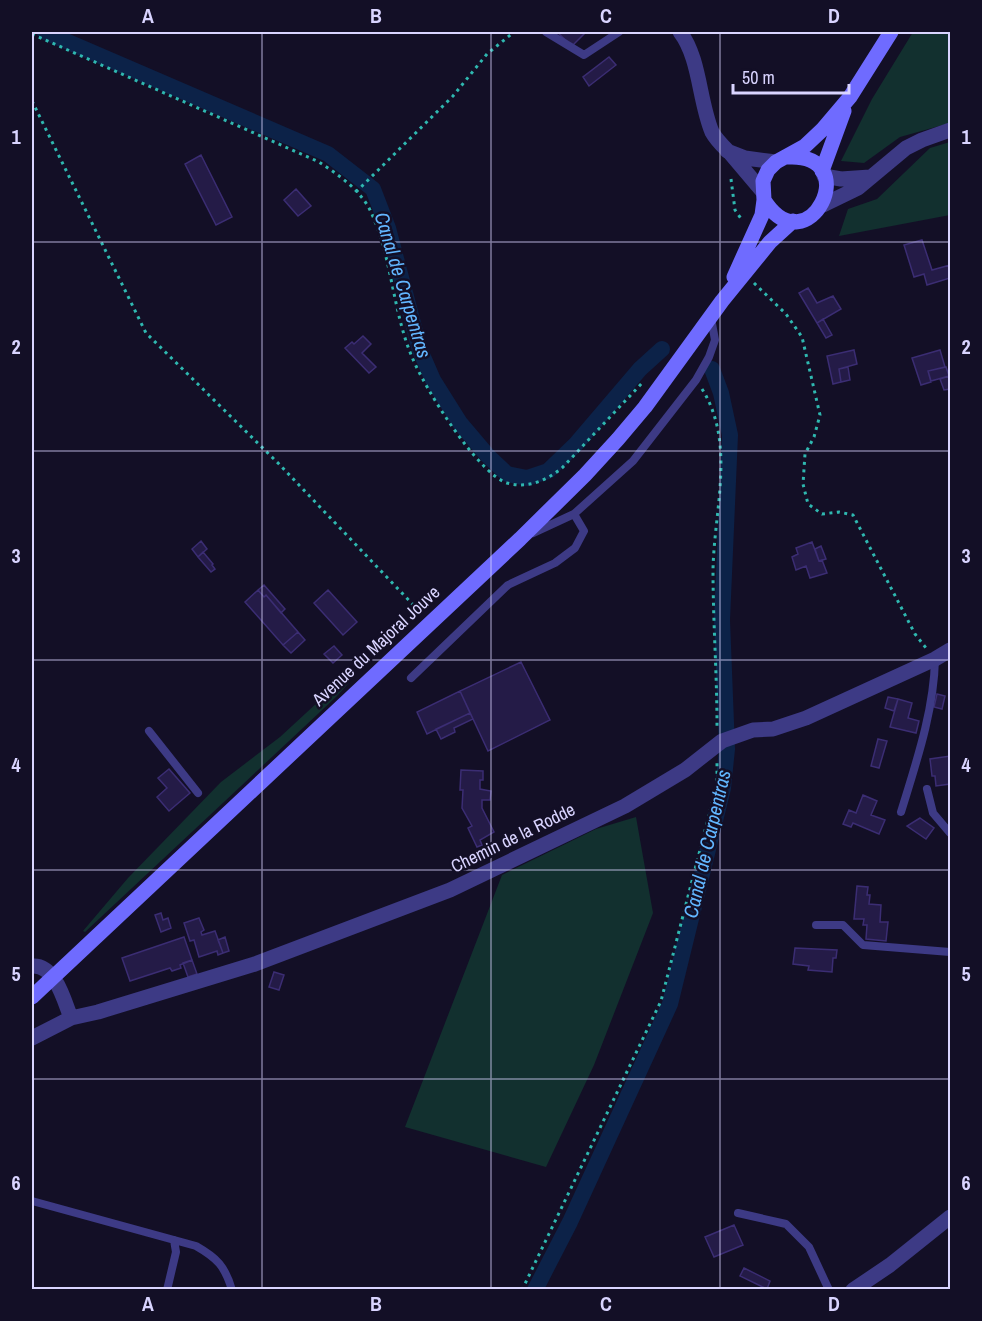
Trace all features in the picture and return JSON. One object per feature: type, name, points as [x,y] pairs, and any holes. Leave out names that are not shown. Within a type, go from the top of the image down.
[{"type":"main road","name":"Avenue du Majoral Jouve","points":[[722,302],[756,230],[764,196],[763,180],[768,170],[805,146],[822,130],[850,97],[891,32]]},
{"type":"main road","name":"Avenue du Majoral Jouve","points":[[32,997],[585,476],[645,407],[722,302],[770,242],[793,221],[815,214],[823,205],[827,186],[823,173],[850,97]]},
{"type":"main road","points":[[782,159],[807,159],[823,173]]},
{"type":"main road","points":[[764,196],[771,211],[781,218],[793,221]]},
{"type":"street","points":[[680,32],[691,54],[714,135],[764,196]]},
{"type":"street","points":[[823,205],[858,188],[906,148],[951,130]]},
{"type":"street","points":[[728,151],[745,158],[782,159]]},
{"type":"street","points":[[823,173],[841,179],[873,176]]},
{"type":"street","name":"Chemin de la Rodde","points":[[32,1038],[71,1018],[98,1012],[255,964],[450,890],[625,806],[685,770],[719,742],[753,730],[772,729],[806,718],[951,650]]},
{"type":"street","points":[[32,966],[39,966],[47,970],[53,977],[71,1018]]},
{"type":"street","points":[[853,1290],[951,1217]]},
{"type":"lane","points":[[546,32],[584,55],[619,32]]},
{"type":"lane","points":[[520,538],[574,514],[633,461],[696,380],[710,357],[715,340],[711,318]]},
{"type":"lane","points":[[411,678],[508,585],[555,562],[575,548],[584,531],[574,514]]},
{"type":"lane","points":[[901,812],[918,759],[934,680],[935,659]]},
{"type":"lane","points":[[149,732],[198,793]]},
{"type":"lane","points":[[927,789],[933,813],[951,833]]},
{"type":"lane","points":[[816,925],[843,925],[863,945],[951,952]]},
{"type":"lane","points":[[32,1201],[196,1246],[214,1256],[227,1272],[232,1290]]},
{"type":"lane","points":[[738,1214],[786,1224],[809,1246],[829,1290]]},
{"type":"lane","points":[[167,1290],[176,1252],[174,1240]]},
{"type":"path","points":[[358,190],[453,96],[487,54],[514,32]]},
{"type":"path","points":[[32,34],[319,162],[358,190],[368,206],[378,232],[411,357],[453,430],[492,474],[507,483],[539,483],[550,477],[562,468],[647,378]]},
{"type":"path","points":[[32,101],[146,333],[279,464],[431,622]]},
{"type":"path","points":[[731,175],[735,210],[742,220],[756,230]]},
{"type":"path","points":[[745,273],[786,314],[802,337],[820,416],[814,437],[805,454],[802,484],[808,504],[822,514],[839,512],[853,515],[915,634],[935,659]]},
{"type":"path","points":[[522,1290],[661,1002],[717,784],[719,742],[713,569],[722,457],[711,403],[696,380]]},
{"type":"green space","points":[[913,32],[950,32],[950,123],[900,137],[864,163],[841,161],[872,99]]},
{"type":"green space","points":[[950,142],[950,215],[839,236],[848,209],[877,199],[930,148]]},
{"type":"green space","points":[[345,681],[349,683],[336,697],[85,932],[83,931],[128,878],[221,782],[280,737],[319,701]]},
{"type":"green space","points":[[636,817],[653,913],[594,1065],[546,1167],[405,1127],[502,875],[596,829]]},
{"type":"building","points":[[557,32],[586,32],[572,46]]},
{"type":"building","points":[[609,57],[616,65],[589,86],[583,77]]},
{"type":"building","points":[[201,155],[232,217],[216,225],[185,164]]},
{"type":"building","points":[[296,189],[311,206],[298,216],[284,200]]},
{"type":"building","points":[[922,240],[932,270],[950,265],[950,278],[927,285],[924,274],[914,277],[904,245]]},
{"type":"building","points":[[808,288],[817,303],[833,296],[841,309],[817,323],[799,293]]},
{"type":"building","points":[[823,319],[832,335],[826,338],[817,323]]},
{"type":"building","points":[[363,336],[371,344],[362,353],[376,367],[369,373],[345,348]]},
{"type":"building","points":[[854,350],[857,364],[839,369],[841,382],[833,384],[827,356]]},
{"type":"building","points":[[940,350],[945,367],[928,371],[931,382],[921,385],[912,358]]},
{"type":"building","points":[[848,367],[850,380],[841,382],[839,369]]},
{"type":"building","points":[[946,367],[949,376],[931,381],[928,371]]},
{"type":"building","points":[[949,376],[950,389],[944,390],[940,379]]},
{"type":"building","points":[[201,541],[207,549],[198,557],[192,549]]},
{"type":"building","points":[[812,542],[819,561],[822,560],[827,573],[810,578],[806,566],[796,570],[792,557],[798,554],[796,548]]},
{"type":"building","points":[[821,546],[826,559],[819,561],[815,549]]},
{"type":"building","points":[[203,552],[215,569],[211,572],[198,557]]},
{"type":"building","points":[[264,585],[285,609],[281,613],[266,595],[264,597],[258,590]]},
{"type":"building","points":[[258,590],[264,597],[266,595],[298,632],[283,645],[245,602]]},
{"type":"building","points":[[328,590],[357,622],[343,635],[314,603]]},
{"type":"building","points":[[298,632],[305,640],[291,653],[283,645]]},
{"type":"building","points":[[334,646],[342,655],[333,663],[324,654]]},
{"type":"building","points":[[521,662],[550,720],[488,751],[460,691]]},
{"type":"building","points":[[460,691],[470,713],[427,734],[417,712]]},
{"type":"building","points":[[937,694],[945,696],[942,709],[934,707]]},
{"type":"building","points":[[888,697],[898,699],[894,711],[885,708]]},
{"type":"building","points":[[898,699],[912,703],[908,718],[919,721],[916,733],[890,727]]},
{"type":"building","points":[[470,713],[473,719],[454,728],[455,732],[441,739],[436,729]]},
{"type":"building","points":[[878,739],[887,741],[879,768],[871,766]]},
{"type":"building","points":[[950,756],[950,784],[936,786],[930,759]]},
{"type":"building","points":[[169,769],[190,793],[169,811],[157,797],[167,788],[158,778]]},
{"type":"building","points":[[461,770],[483,771],[480,789],[491,791],[490,800],[482,800],[482,808],[494,832],[480,840],[482,845],[477,847],[468,828],[472,826],[462,808]]},
{"type":"building","points":[[863,795],[877,801],[871,815],[885,820],[879,834],[853,823],[851,827],[843,824],[849,810],[856,813]]},
{"type":"building","points":[[920,818],[934,828],[926,839],[907,826]]},
{"type":"building","points":[[857,886],[868,887],[869,904],[881,905],[880,922],[888,922],[886,941],[866,939],[867,925],[863,925],[864,919],[854,919]]},
{"type":"building","points":[[161,913],[163,920],[168,918],[171,928],[161,932],[155,915]]},
{"type":"building","points":[[199,918],[204,930],[201,932],[202,935],[215,931],[223,953],[218,955],[217,951],[199,957],[194,940],[190,941],[184,923]]},
{"type":"building","points":[[184,937],[192,960],[180,965],[181,968],[172,971],[170,968],[130,981],[122,958]]},
{"type":"building","points":[[225,937],[229,951],[223,953],[218,940]]},
{"type":"building","points":[[795,948],[837,950],[836,958],[833,958],[832,972],[808,970],[809,966],[793,964]]},
{"type":"building","points":[[192,960],[197,974],[188,977],[183,963]]},
{"type":"building","points":[[274,972],[284,975],[279,990],[269,987]]},
{"type":"building","points":[[734,1225],[743,1245],[714,1257],[705,1237]]},
{"type":"building","points":[[744,1268],[770,1281],[767,1289],[740,1276]]},
{"type":"waterway","name":"Canal de Carpentras","points":[[45,32],[328,154],[373,189],[388,228],[420,350],[433,380],[460,423],[507,474],[527,478],[548,471],[576,444],[640,369],[662,349]]},
{"type":"waterway","name":"Canal de Carpentras","points":[[535,1290],[570,1222],[670,1004],[723,788],[727,749],[722,620],[730,435],[721,393],[712,369]]}]
